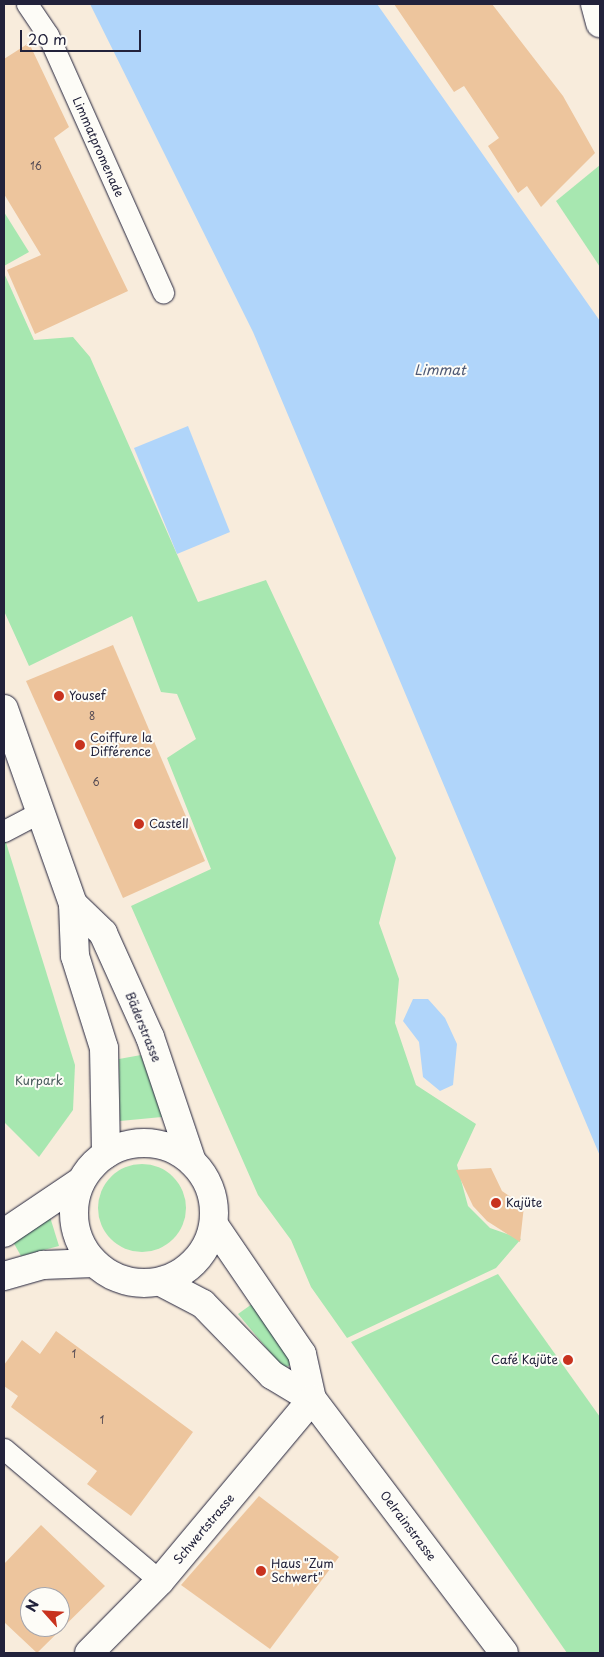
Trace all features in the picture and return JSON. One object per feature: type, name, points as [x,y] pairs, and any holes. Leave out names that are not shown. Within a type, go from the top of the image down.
[{"type":"street","points":[[595,4],[600,22]]},
{"type":"street","name":"Bäderstrasse","points":[[4,709],[42,810],[73,904],[75,956],[104,1048],[106,1154]]},
{"type":"street","name":"Bäderstrasse","points":[[73,904],[103,933],[150,1037],[192,1162]]},
{"type":"street","points":[[4,1233],[82,1181],[106,1154],[127,1145],[151,1143],[173,1149],[192,1162],[206,1180],[214,1202],[214,1225],[195,1262],[160,1282],[129,1282],[94,1264],[43,1265],[4,1276]]},
{"type":"street","points":[[82,1181],[75,1224],[81,1245],[94,1264]]},
{"type":"street","name":"Oelrainstrasse","points":[[214,1225],[302,1354],[312,1399]]},
{"type":"street","name":"Oelrainstrasse","points":[[160,1282],[198,1300],[272,1375],[312,1399],[504,1653]]},
{"type":"street","name":"Schwertstrasse","points":[[89,1653],[160,1581],[312,1399]]},
{"type":"lane","name":"Limmatpromenade","points":[[27,4],[48,35],[163,292]]},
{"type":"lane","points":[[4,831],[42,810]]},
{"type":"lane","points":[[4,1449],[160,1581]]},
{"type":"green space","points":[[600,165],[600,267],[556,201]]},
{"type":"green space","points":[[4,212],[29,252],[4,266]]},
{"type":"green space","points":[[4,273],[34,340],[73,337],[90,357],[198,602],[266,580],[396,858],[379,923],[399,979],[395,1023],[416,1085],[476,1124],[457,1165],[468,1206],[490,1228],[521,1239],[496,1268],[347,1338],[311,1287],[291,1240],[258,1195],[131,906],[211,869],[167,758],[196,739],[177,694],[161,692],[132,616],[29,666],[4,611]]},
{"type":"green space","name":"Kurpark","points":[[4,836],[75,1065],[73,1110],[39,1157],[4,1122]]},
{"type":"green space","points":[[141,1055],[162,1117],[120,1121],[119,1059]]},
{"type":"green space","points":[[142,1164],[159,1167],[167,1171],[179,1183],[183,1191],[186,1208],[183,1225],[179,1233],[167,1245],[159,1249],[142,1252],[125,1249],[117,1245],[105,1233],[101,1225],[98,1208],[101,1191],[105,1183],[117,1171],[125,1167]]},
{"type":"green space","points":[[50,1217],[59,1246],[21,1256],[12,1240]]},
{"type":"green space","points":[[498,1274],[600,1417],[600,1653],[567,1653],[351,1342]]},
{"type":"green space","points":[[252,1304],[291,1362],[289,1366],[283,1368],[238,1314]]},
{"type":"water","name":"Limmat","points":[[90,4],[377,4],[600,321],[600,1156],[253,332]]},
{"type":"water","points":[[188,426],[230,532],[177,554],[134,448]]},
{"type":"water","points":[[413,999],[428,999],[445,1018],[457,1044],[453,1085],[440,1091],[423,1077],[419,1042],[403,1021]]},
{"type":"building","points":[[394,4],[492,4],[563,96],[595,153],[541,207],[527,186],[518,193],[488,146],[499,138],[464,86],[454,92]]},
{"type":"building","points":[[29,43],[69,127],[54,138],[128,291],[35,334],[7,270],[41,255],[4,194],[4,59]]},
{"type":"building","points":[[113,645],[205,861],[123,898],[26,681]]},
{"type":"building","name":"Kajüte","points":[[491,1168],[502,1191],[524,1206],[520,1242],[487,1221],[473,1206],[456,1170]]},
{"type":"building","points":[[56,1331],[193,1432],[131,1516],[87,1484],[97,1471],[11,1407],[18,1396],[4,1386],[4,1365],[22,1340],[40,1354]]},
{"type":"building","name":"Haus \"Zum Schwert\"","points":[[259,1496],[339,1557],[270,1649],[181,1585]]},
{"type":"building","points":[[41,1525],[105,1586],[70,1620],[70,1587],[20,1587],[20,1637],[53,1637],[37,1653],[4,1622],[4,1564]]},
{"type":"place","name":"Yousef","points":[[59,696]]},
{"type":"place","name":"Coiffure la Différence","points":[[80,745]]},
{"type":"place","name":"Castell","points":[[139,824]]},
{"type":"place","name":"Kajüte","points":[[496,1203]]},
{"type":"place","name":"Café Kajüte","points":[[568,1360]]},
{"type":"place","name":"Haus \"Zum Schwert\"","points":[[261,1571]]}]
